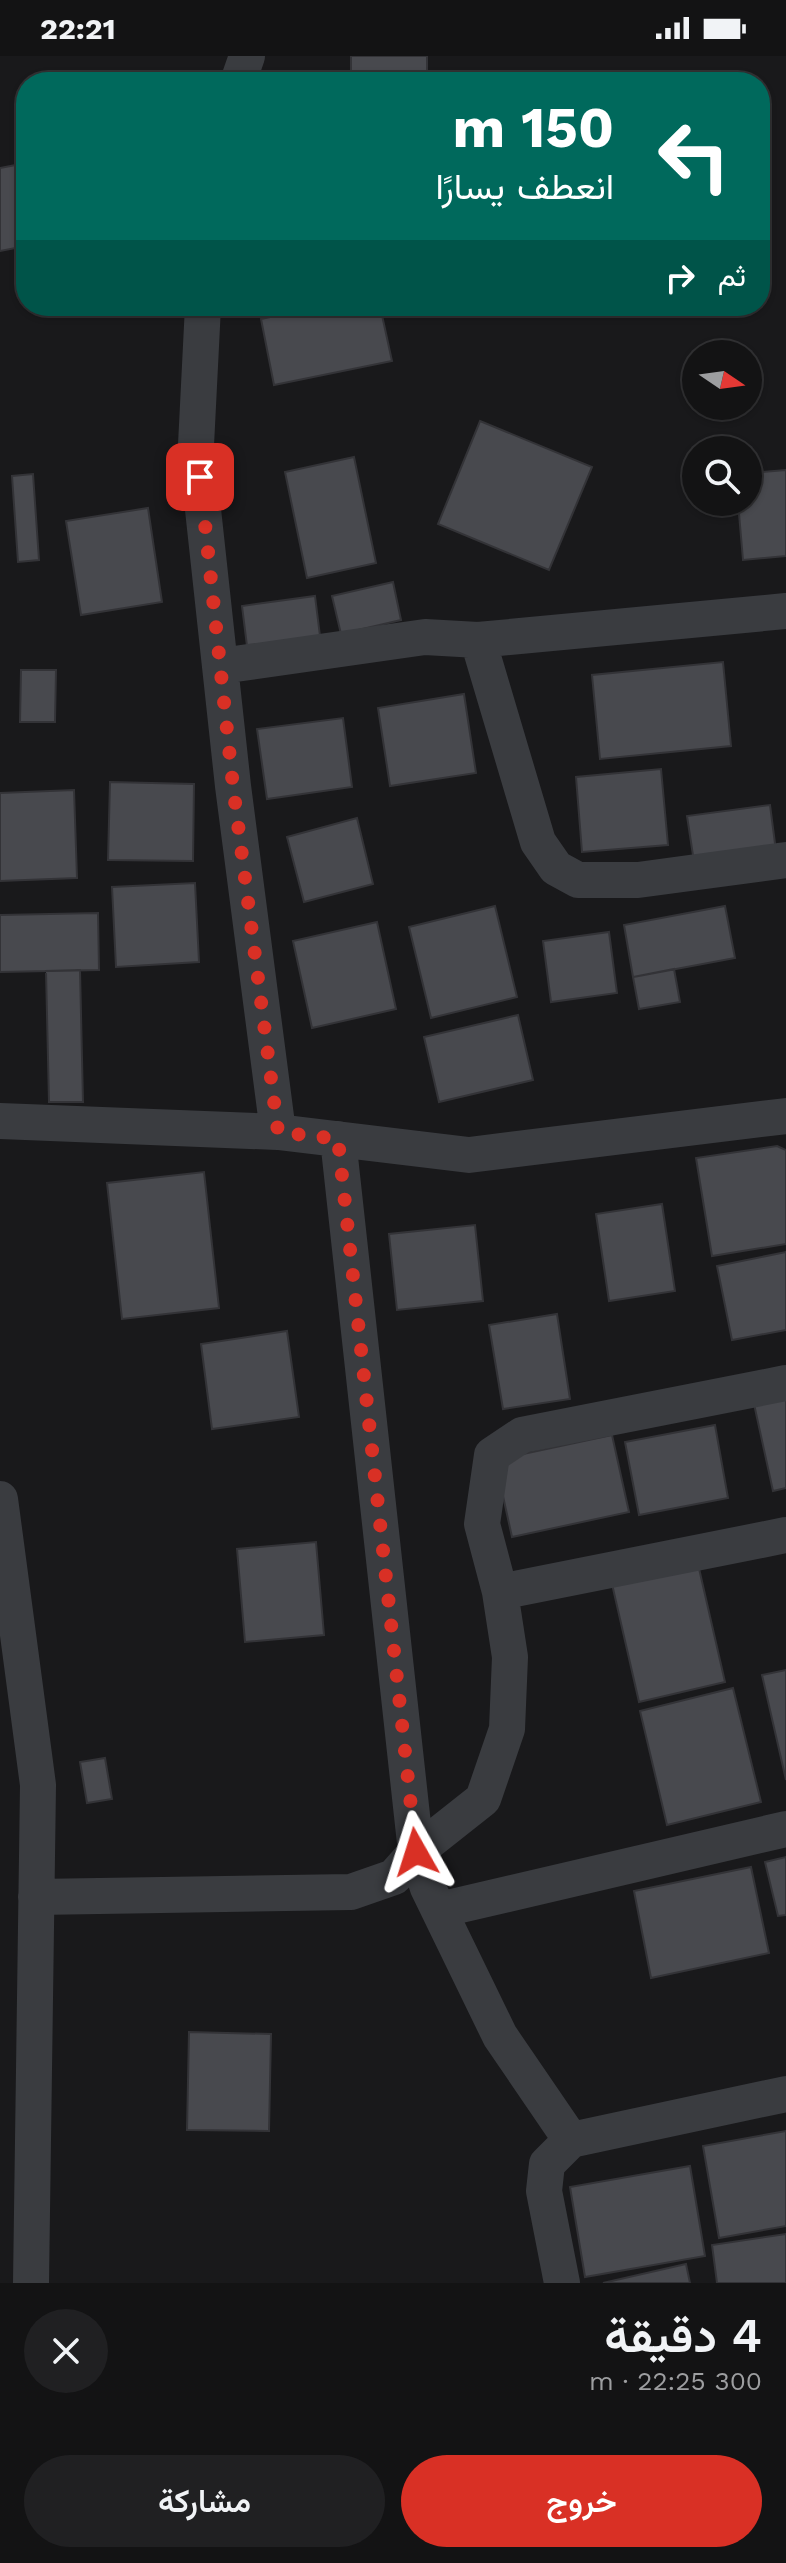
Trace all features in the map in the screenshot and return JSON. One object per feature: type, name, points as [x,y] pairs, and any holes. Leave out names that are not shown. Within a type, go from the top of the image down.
[{"type":"street","points":[[202,316],[196,445],[233,786],[278,1132]]},
{"type":"street","points":[[221,666],[425,637],[478,640],[786,611]]},
{"type":"street","points":[[478,640],[538,842],[556,868],[578,880],[638,880],[786,860]]},
{"type":"street","points":[[0,1121],[278,1132],[469,1155],[786,1116]]},
{"type":"street","points":[[338,1139],[416,1852],[439,1910],[500,2036],[571,2140]]},
{"type":"street","points":[[36,1897],[351,1892],[394,1877],[416,1852],[483,1799],[507,1729],[510,1657],[500,1592],[482,1524],[492,1455],[522,1435],[786,1383]]},
{"type":"street","points":[[0,1499],[38,1785],[31,2283]]},
{"type":"street","points":[[500,1592],[786,1535]]},
{"type":"street","points":[[439,1910],[786,1829]]},
{"type":"street","points":[[562,2283],[544,2191],[547,2164],[571,2140],[786,2094]]},
{"type":"building","points":[[351,56],[427,56],[427,72],[351,72]]},
{"type":"building","points":[[16,165],[16,248],[0,251],[0,168]]},
{"type":"building","points":[[275,316],[382,316],[392,361],[274,385],[261,319]]},
{"type":"building","points":[[480,421],[592,467],[549,570],[438,524]]},
{"type":"building","points":[[354,457],[376,563],[307,578],[285,472]]},
{"type":"building","points":[[786,470],[786,556],[743,560],[739,516],[762,516],[762,472]]},
{"type":"building","points":[[33,474],[39,560],[18,562],[12,476]]},
{"type":"building","points":[[148,508],[162,602],[81,615],[66,521]]},
{"type":"building","points":[[393,582],[401,620],[341,634],[332,596]]},
{"type":"building","points":[[315,596],[320,636],[247,646],[242,606]]},
{"type":"building","points":[[723,662],[731,746],[600,759],[592,675]]},
{"type":"building","points":[[21,670],[56,670],[55,722],[20,722]]},
{"type":"building","points":[[464,694],[476,773],[390,786],[378,708]]},
{"type":"building","points":[[343,718],[352,787],[267,799],[257,729]]},
{"type":"building","points":[[661,769],[668,845],[582,852],[576,777]]},
{"type":"building","points":[[110,782],[194,784],[193,861],[108,860]]},
{"type":"building","points":[[74,790],[77,878],[0,881],[0,793]]},
{"type":"building","points":[[770,805],[776,851],[694,862],[687,816]]},
{"type":"building","points":[[357,818],[373,884],[304,902],[287,837]]},
{"type":"building","points":[[195,883],[199,962],[116,967],[112,887]]},
{"type":"building","points":[[495,906],[517,997],[431,1018],[409,927]]},
{"type":"building","points":[[725,906],[735,958],[633,977],[624,925]]},
{"type":"building","points":[[98,913],[99,970],[0,972],[0,915]]},
{"type":"building","points":[[377,922],[396,1009],[312,1028],[293,941]]},
{"type":"building","points":[[609,932],[617,993],[551,1002],[543,941]]},
{"type":"building","points":[[674,969],[680,1002],[639,1009],[633,977]]},
{"type":"building","points":[[80,970],[83,1102],[49,1102],[46,971]]},
{"type":"building","points":[[518,1015],[533,1080],[439,1102],[424,1037]]},
{"type":"building","points":[[777,1146],[786,1150],[786,1244],[712,1256],[696,1158]]},
{"type":"building","points":[[204,1172],[219,1308],[122,1319],[107,1183]]},
{"type":"building","points":[[662,1204],[675,1291],[609,1301],[596,1214]]},
{"type":"building","points":[[475,1225],[483,1301],[397,1310],[389,1234]]},
{"type":"building","points":[[786,1252],[786,1330],[732,1340],[717,1266]]},
{"type":"building","points":[[557,1314],[570,1399],[503,1409],[489,1325]]},
{"type":"building","points":[[287,1331],[299,1417],[212,1429],[201,1344]]},
{"type":"building","points":[[786,1397],[786,1488],[773,1491],[754,1404]]},
{"type":"building","points":[[715,1425],[728,1498],[639,1515],[625,1442]]},
{"type":"building","points":[[612,1435],[629,1512],[512,1537],[495,1460]]},
{"type":"building","points":[[316,1542],[324,1635],[245,1642],[237,1549]]},
{"type":"building","points":[[698,1564],[725,1682],[639,1702],[612,1584]]},
{"type":"building","points":[[786,1670],[786,1780],[762,1675]]},
{"type":"building","points":[[733,1688],[761,1802],[667,1825],[640,1711]]},
{"type":"building","points":[[105,1758],[112,1799],[87,1803],[80,1762]]},
{"type":"building","points":[[786,1857],[786,1915],[778,1916],[765,1862]]},
{"type":"building","points":[[751,1867],[769,1953],[651,1978],[634,1891]]},
{"type":"building","points":[[189,2032],[271,2034],[269,2131],[187,2130]]},
{"type":"building","points":[[786,2131],[786,2226],[719,2238],[703,2146]]},
{"type":"building","points":[[690,2166],[705,2256],[585,2277],[570,2187]]},
{"type":"building","points":[[786,2234],[786,2283],[717,2283],[712,2245]]},
{"type":"building","points":[[686,2264],[690,2283],[603,2283]]},
{"type":"route","points":[[200,477],[233,786],[278,1132],[338,1139],[416,1852]]}]
